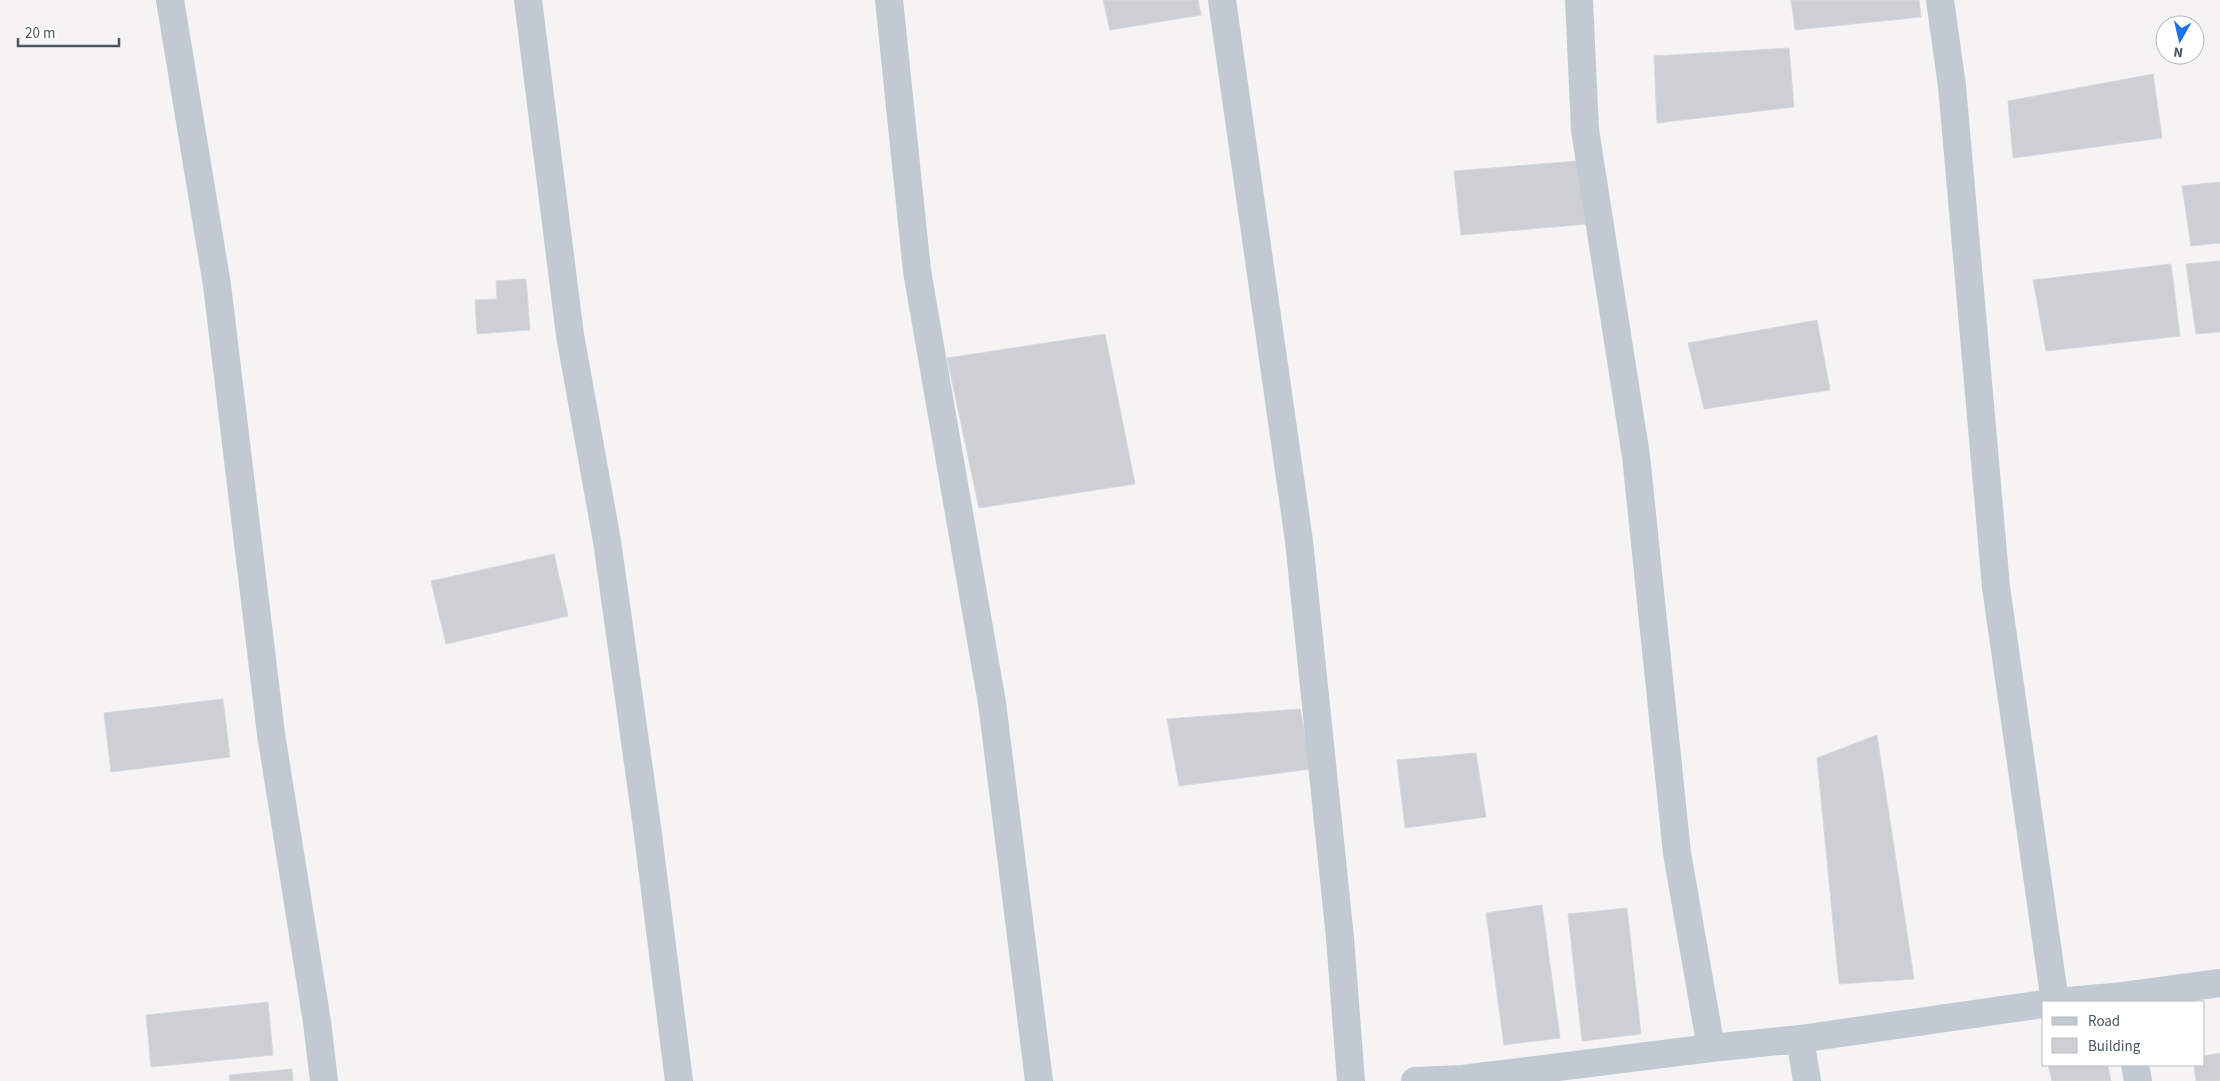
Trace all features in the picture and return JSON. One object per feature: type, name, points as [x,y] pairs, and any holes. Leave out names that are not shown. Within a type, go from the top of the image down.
[{"type":"street","points":[[170,0],[217,285],[272,734],[317,1022],[324,1081]]},
{"type":"street","points":[[528,0],[570,335],[607,541],[647,827],[679,1081]]},
{"type":"street","points":[[889,0],[917,271],[992,703],[1039,1081]]},
{"type":"street","points":[[1222,0],[1299,541],[1340,938],[1351,1081]]},
{"type":"street","points":[[1579,0],[1585,130],[1636,456],[1677,853],[1711,1048]]},
{"type":"street","points":[[1940,0],[1952,86],[1996,588],[2057,1001]]},
{"type":"street","points":[[2079,1001],[2124,999],[2220,983]]},
{"type":"street","points":[[1415,1081],[1462,1079],[1711,1048],[1800,1039],[2042,1004]]},
{"type":"street","points":[[1800,1039],[1807,1081]]},
{"type":"street","points":[[2136,1066],[2138,1081]]},
{"type":"building","points":[[1103,0],[1198,0],[1201,15],[1110,30]]},
{"type":"building","points":[[1791,0],[1919,0],[1921,17],[1795,30]]},
{"type":"building","points":[[1789,48],[1794,107],[1657,123],[1654,56]]},
{"type":"building","points":[[2153,74],[2162,138],[2013,158],[2008,101]]},
{"type":"building","points":[[1578,161],[1589,224],[1461,235],[1454,171]]},
{"type":"building","points":[[2220,182],[2220,243],[2191,246],[2182,186]]},
{"type":"building","points":[[2220,261],[2220,332],[2196,334],[2186,264]]},
{"type":"building","points":[[2171,264],[2180,336],[2046,351],[2033,280]]},
{"type":"building","points":[[526,279],[530,330],[477,334],[475,300],[497,299],[496,281]]},
{"type":"building","points":[[1817,320],[1830,390],[1704,409],[1688,343]]},
{"type":"building","points":[[1105,334],[1135,484],[979,508],[947,358]]},
{"type":"building","points":[[554,554],[568,616],[446,644],[431,581]]},
{"type":"building","points":[[223,699],[230,757],[111,772],[104,713]]},
{"type":"building","points":[[1300,709],[1312,769],[1179,786],[1167,719]]},
{"type":"building","points":[[1877,735],[1914,979],[1839,984],[1817,758]]},
{"type":"building","points":[[1476,753],[1486,817],[1405,828],[1397,760]]},
{"type":"building","points":[[1542,905],[1560,1038],[1504,1045],[1486,913]]},
{"type":"building","points":[[1627,908],[1641,1034],[1582,1041],[1568,914]]},
{"type":"building","points":[[268,1002],[273,1055],[151,1067],[146,1015]]},
{"type":"building","points":[[2220,1053],[2220,1081],[2196,1081],[2194,1066],[2205,1066],[2205,1056]]},
{"type":"building","points":[[2048,1066],[2108,1066],[2111,1081],[2052,1081]]},
{"type":"building","points":[[292,1069],[293,1081],[230,1081],[229,1075]]}]
